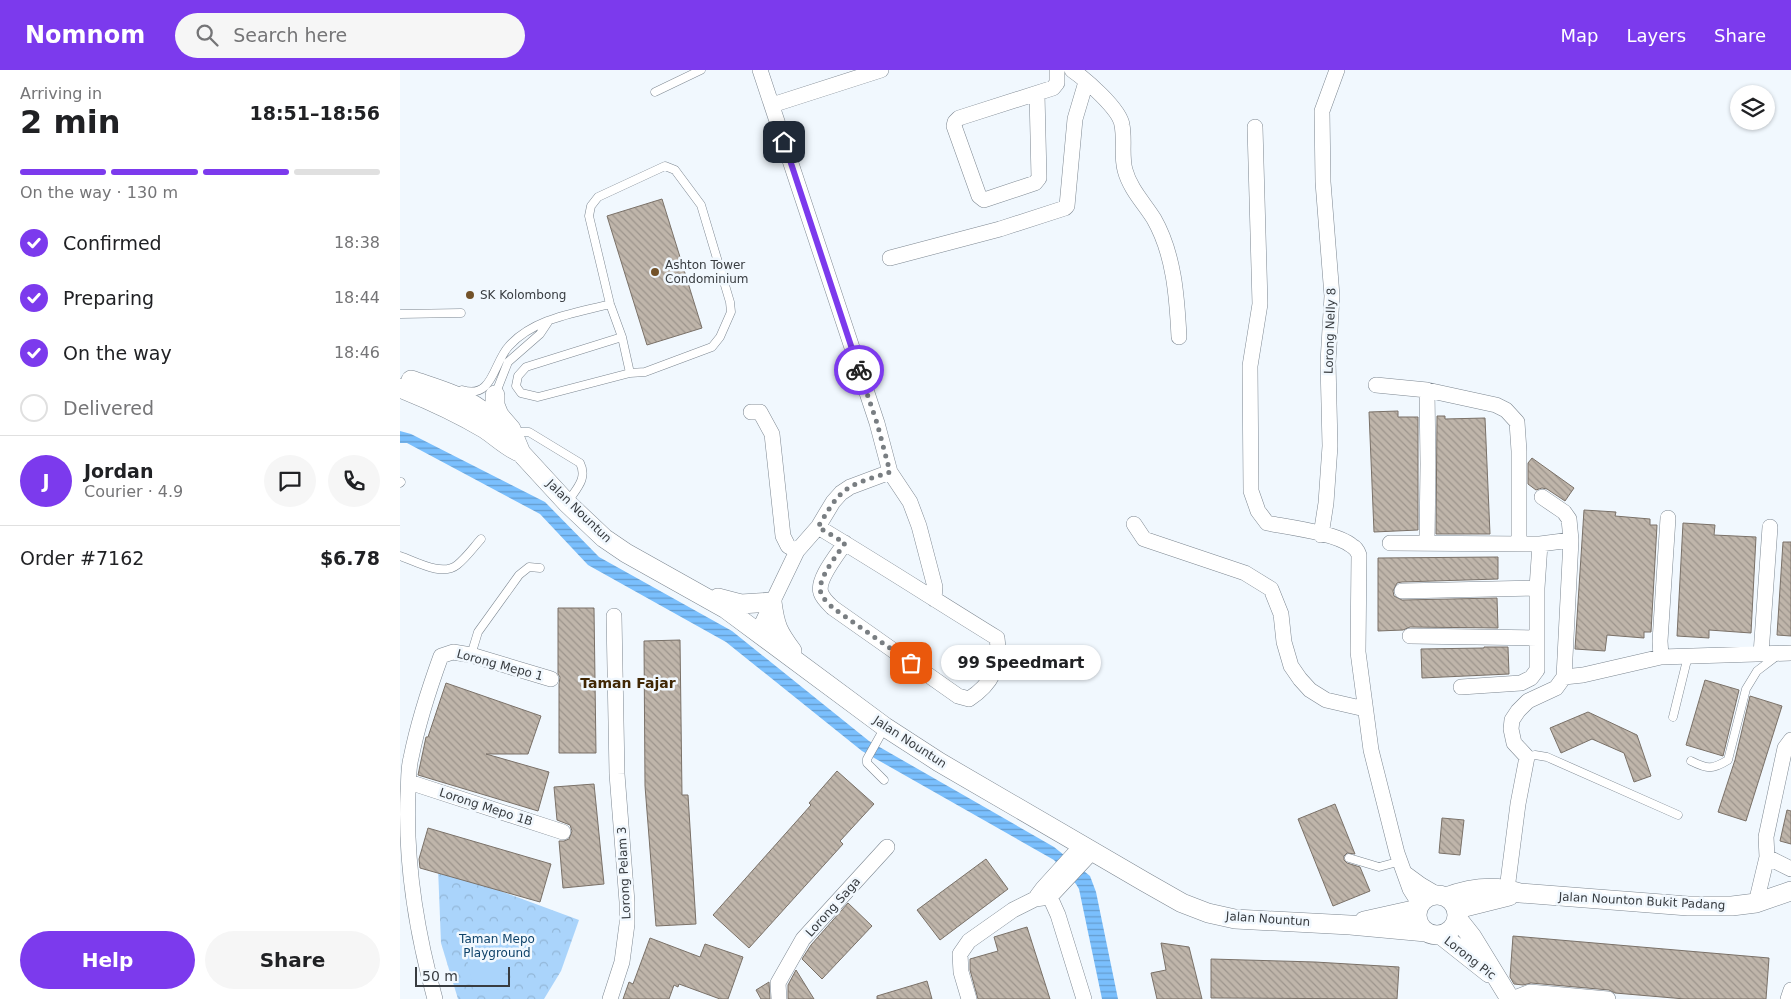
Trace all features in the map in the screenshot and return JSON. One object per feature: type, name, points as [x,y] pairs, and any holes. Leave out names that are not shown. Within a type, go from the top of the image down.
[{"type":"street","points":[[760,70],[877,423],[890,472],[910,502],[916,518],[933,578],[935,587],[934,599]]},
{"type":"street","points":[[772,105],[881,70]]},
{"type":"street","points":[[1072,70],[1116,110],[1122,123],[1125,170],[1134,192],[1154,220],[1165,245],[1177,289],[1179,337]]},
{"type":"street","name":"Lorong Nelly 8","points":[[1321,534],[1326,502],[1330,446],[1328,362],[1332,296],[1323,182],[1322,110],[1337,70]]},
{"type":"street","points":[[1038,94],[1039,178],[1035,183],[984,200],[979,196],[954,126],[955,122],[959,118],[1053,88],[1057,77]]},
{"type":"street","points":[[890,258],[1000,229],[1065,208],[1067,206],[1075,119],[1086,82]]},
{"type":"street","points":[[1255,127],[1260,304],[1250,366],[1251,491],[1258,511],[1267,523],[1321,534],[1352,545],[1359,555],[1358,652],[1371,750],[1392,835],[1410,888],[1419,907],[1418,922],[1434,933],[1452,929],[1450,906],[1421,886],[1403,867]]},
{"type":"street","points":[[402,381],[451,393],[479,407],[506,433],[513,435]]},
{"type":"street","name":"Jalan Nountun","points":[[402,381],[420,396],[455,412],[501,439],[512,450],[521,453]]},
{"type":"street","points":[[1376,385],[1427,390],[1496,404],[1506,410],[1517,422],[1519,451],[1519,543]]},
{"type":"street","points":[[1427,390],[1427,543]]},
{"type":"street","name":"Jalan Nountun","points":[[420,396],[427,392],[473,410],[479,407]]},
{"type":"street","points":[[479,407],[495,395]]},
{"type":"street","name":"Jalan Nountun","points":[[495,395],[495,406],[499,415],[511,429],[521,453],[567,503],[604,538],[626,553],[726,609],[803,666],[881,734],[939,762],[1182,903],[1208,913],[1235,919],[1350,925],[1434,933]]},
{"type":"street","points":[[751,412],[760,412],[772,434],[783,536],[788,546],[797,551]]},
{"type":"street","points":[[758,632],[797,551],[818,527],[833,502],[850,487],[890,472]]},
{"type":"street","points":[[1511,893],[1518,804],[1527,757],[1514,744],[1510,730],[1512,720],[1528,701],[1556,688],[1564,678],[1571,540],[1569,520],[1564,512],[1542,497]]},
{"type":"street","points":[[1661,657],[1660,642],[1668,518]]},
{"type":"street","points":[[1134,524],[1144,539],[1245,573],[1271,590],[1281,614],[1284,642],[1291,666],[1300,679],[1310,690],[1326,700],[1365,709]]},
{"type":"street","points":[[818,527],[845,543],[996,638],[999,652],[995,670],[982,690],[969,699],[958,696],[833,608],[824,599],[820,591],[822,579],[845,543]]},
{"type":"street","points":[[1761,654],[1770,527]]},
{"type":"street","points":[[1390,543],[1540,544],[1571,540]]},
{"type":"street","points":[[1461,687],[1521,683],[1531,678],[1537,670],[1537,588],[1540,544]]},
{"type":"street","points":[[1402,591],[1537,588]]},
{"type":"street","points":[[696,592],[740,604],[772,602]]},
{"type":"street","points":[[772,602],[777,631],[803,666]]},
{"type":"street","name":"Lorong Pelam 3","points":[[610,999],[622,962],[627,924],[617,774],[614,616]]},
{"type":"street","points":[[1410,636],[1537,638]]},
{"type":"street","name":"Lorong Mepo 1","points":[[435,999],[427,971],[409,857],[407,819],[410,760],[425,702],[441,656],[453,652],[471,655],[551,679]]},
{"type":"street","points":[[1564,678],[1661,657],[1786,653]]},
{"type":"street","points":[[1756,904],[1767,857],[1766,837],[1784,748],[1791,740]]},
{"type":"street","name":"Lorong Mepo 1B","points":[[409,782],[563,832]]},
{"type":"street","name":"Lorong Saga","points":[[779,999],[778,983],[803,939],[887,847]]},
{"type":"street","points":[[969,999],[961,972],[960,954],[969,941],[1013,910],[1043,895],[1059,881],[1087,848]]},
{"type":"street","points":[[1767,857],[1791,869]]},
{"type":"street","name":"Jalan Nounton Bukit Padang","points":[[1450,906],[1474,889],[1688,906],[1756,904],[1791,891]]},
{"type":"street","points":[[1043,895],[1058,915],[1084,999]]},
{"type":"street","name":"Jalan Nountun","points":[[1350,925],[1419,907],[1428,898],[1450,906]]},
{"type":"street","name":"Lorong Pic","points":[[1450,906],[1511,999]]},
{"type":"street","name":"Lorong Pic","points":[[1434,933],[1500,981]]},
{"type":"street","points":[[1788,999],[1791,990]]},
{"type":"street","points":[[1511,999],[1530,992],[1608,999]]},
{"type":"lane","points":[[655,92],[701,70]]},
{"type":"lane","points":[[622,337],[526,367],[520,372],[516,386],[521,393],[538,398],[630,373],[645,372],[712,347],[720,336],[731,312],[730,302],[701,205],[675,170],[670,167],[665,166],[598,197],[591,206],[589,216],[610,304],[622,337],[630,373]]},
{"type":"lane","points":[[402,381],[420,377],[474,393],[484,388],[490,382],[501,356],[522,334],[549,321],[610,304]]},
{"type":"lane","points":[[400,314],[461,313]]},
{"type":"lane","points":[[495,395],[508,362],[540,334],[549,321]]},
{"type":"lane","points":[[513,435],[520,432],[529,432],[580,462],[584,470],[583,479],[567,503]]},
{"type":"lane","points":[[400,556],[439,570],[450,569],[481,539]]},
{"type":"lane","points":[[471,655],[478,632],[519,575],[529,568],[540,568]]},
{"type":"lane","points":[[1691,761],[1704,767],[1716,768],[1728,760],[1746,689],[1757,671],[1786,653]]},
{"type":"lane","points":[[1673,717],[1688,656]]},
{"type":"lane","points":[[881,734],[867,759],[867,763],[884,780]]},
{"type":"lane","points":[[1527,757],[1535,755],[1547,758],[1678,815]]},
{"type":"lane","points":[[1349,858],[1379,867],[1403,867]]},
{"type":"green space","name":"Taman Mepo Playground","points":[[438,868],[579,920],[561,971],[544,999],[458,999],[441,943]]},
{"type":"green space","points":[[496,928],[508,987],[474,994],[462,934]]},
{"type":"shaded area","points":[[400,431],[411,434],[545,502],[599,557],[732,631],[869,741],[1054,847],[1090,876],[1096,892],[1118,999],[1102,999],[1079,889],[1054,860],[862,751],[726,642],[588,565],[540,514],[407,443],[400,443]]},
{"type":"building","name":"Ashton Tower Condominium","points":[[662,199],[702,328],[647,345],[607,216]]},
{"type":"building","points":[[1398,411],[1398,417],[1418,417],[1418,530],[1374,532],[1369,412]]},
{"type":"building","points":[[1437,416],[1445,416],[1445,419],[1485,418],[1490,534],[1436,534]]},
{"type":"building","points":[[1532,458],[1574,488],[1565,501],[1547,489],[1536,490],[1528,484],[1528,463]]},
{"type":"building","points":[[1584,510],[1616,512],[1615,516],[1650,519],[1650,525],[1657,525],[1651,632],[1644,632],[1644,638],[1607,635],[1605,651],[1575,649]]},
{"type":"building","points":[[1683,523],[1715,525],[1714,535],[1756,537],[1751,633],[1709,630],[1709,638],[1677,636]]},
{"type":"building","points":[[1783,542],[1791,542],[1791,636],[1777,635]]},
{"type":"building","points":[[1498,557],[1498,579],[1402,582],[1397,583],[1393,591],[1394,596],[1402,600],[1497,598],[1498,628],[1410,627],[1403,630],[1378,631],[1378,558]]},
{"type":"building","points":[[558,608],[594,608],[596,753],[559,753],[560,677],[558,674]]},
{"type":"building","points":[[680,640],[682,795],[688,795],[696,924],[656,926],[645,786],[644,641]]},
{"type":"building","points":[[1508,647],[1509,674],[1422,678],[1421,649]]},
{"type":"building","points":[[1705,680],[1739,690],[1723,756],[1686,745]]},
{"type":"building","points":[[446,683],[541,716],[528,754],[486,754],[549,772],[538,811],[418,775],[426,737],[428,737]]},
{"type":"building","points":[[1750,696],[1782,706],[1746,821],[1718,812],[1735,760]]},
{"type":"building","points":[[1588,712],[1637,735],[1651,776],[1634,782],[1624,753],[1592,739],[1561,753],[1550,728]]},
{"type":"building","points":[[837,771],[874,804],[840,841],[843,844],[749,948],[713,915],[811,805],[809,803]]},
{"type":"building","points":[[594,784],[604,884],[563,888],[559,841],[569,839],[572,831],[570,825],[557,820],[554,787]]},
{"type":"building","points":[[1335,804],[1355,854],[1347,853],[1344,856],[1344,860],[1347,863],[1360,867],[1370,891],[1333,906],[1298,819]]},
{"type":"building","points":[[1787,810],[1791,811],[1791,844],[1780,841]]},
{"type":"building","points":[[1442,818],[1464,820],[1460,855],[1439,853]]},
{"type":"building","points":[[428,828],[551,864],[540,902],[420,868],[419,859]]},
{"type":"building","points":[[986,859],[1008,889],[940,940],[917,910]]},
{"type":"building","points":[[848,903],[872,926],[822,979],[802,959],[811,945]]},
{"type":"building","points":[[1027,927],[1050,999],[978,999],[970,970],[970,959],[998,951],[994,937]]},
{"type":"building","points":[[1513,936],[1769,958],[1766,999],[1685,999],[1531,983],[1523,985],[1514,984],[1510,977]]},
{"type":"building","points":[[650,938],[700,957],[705,944],[743,957],[728,999],[720,999],[679,984],[678,987],[674,985],[669,999],[623,999],[629,982],[633,984]]},
{"type":"building","points":[[1161,943],[1189,947],[1202,999],[1157,999],[1151,973],[1166,970]]},
{"type":"building","points":[[1211,959],[1399,967],[1397,999],[1211,998]]},
{"type":"building","points":[[796,970],[814,999],[788,999],[788,985]]},
{"type":"building","points":[[927,981],[932,999],[877,999],[877,996]]},
{"type":"building","points":[[769,982],[770,999],[761,999],[756,990]]},
{"type":"way so far","points":[[859,370],[877,423],[890,472],[850,487],[841,493],[833,502],[818,527],[845,543],[822,579],[820,591],[824,599],[833,608],[911,663]]},
{"type":"place","name":"Ashton Tower Condominium","points":[[655,272]]},
{"type":"place","name":"SK Kolombong","points":[[470,295]]},
{"type":"place","name":"99 Speedmart","points":[[911,663]]},
{"type":"district","name":"Taman Fajar","points":[[628,683]]},
{"type":"route","points":[[784,142],[859,370]]}]
